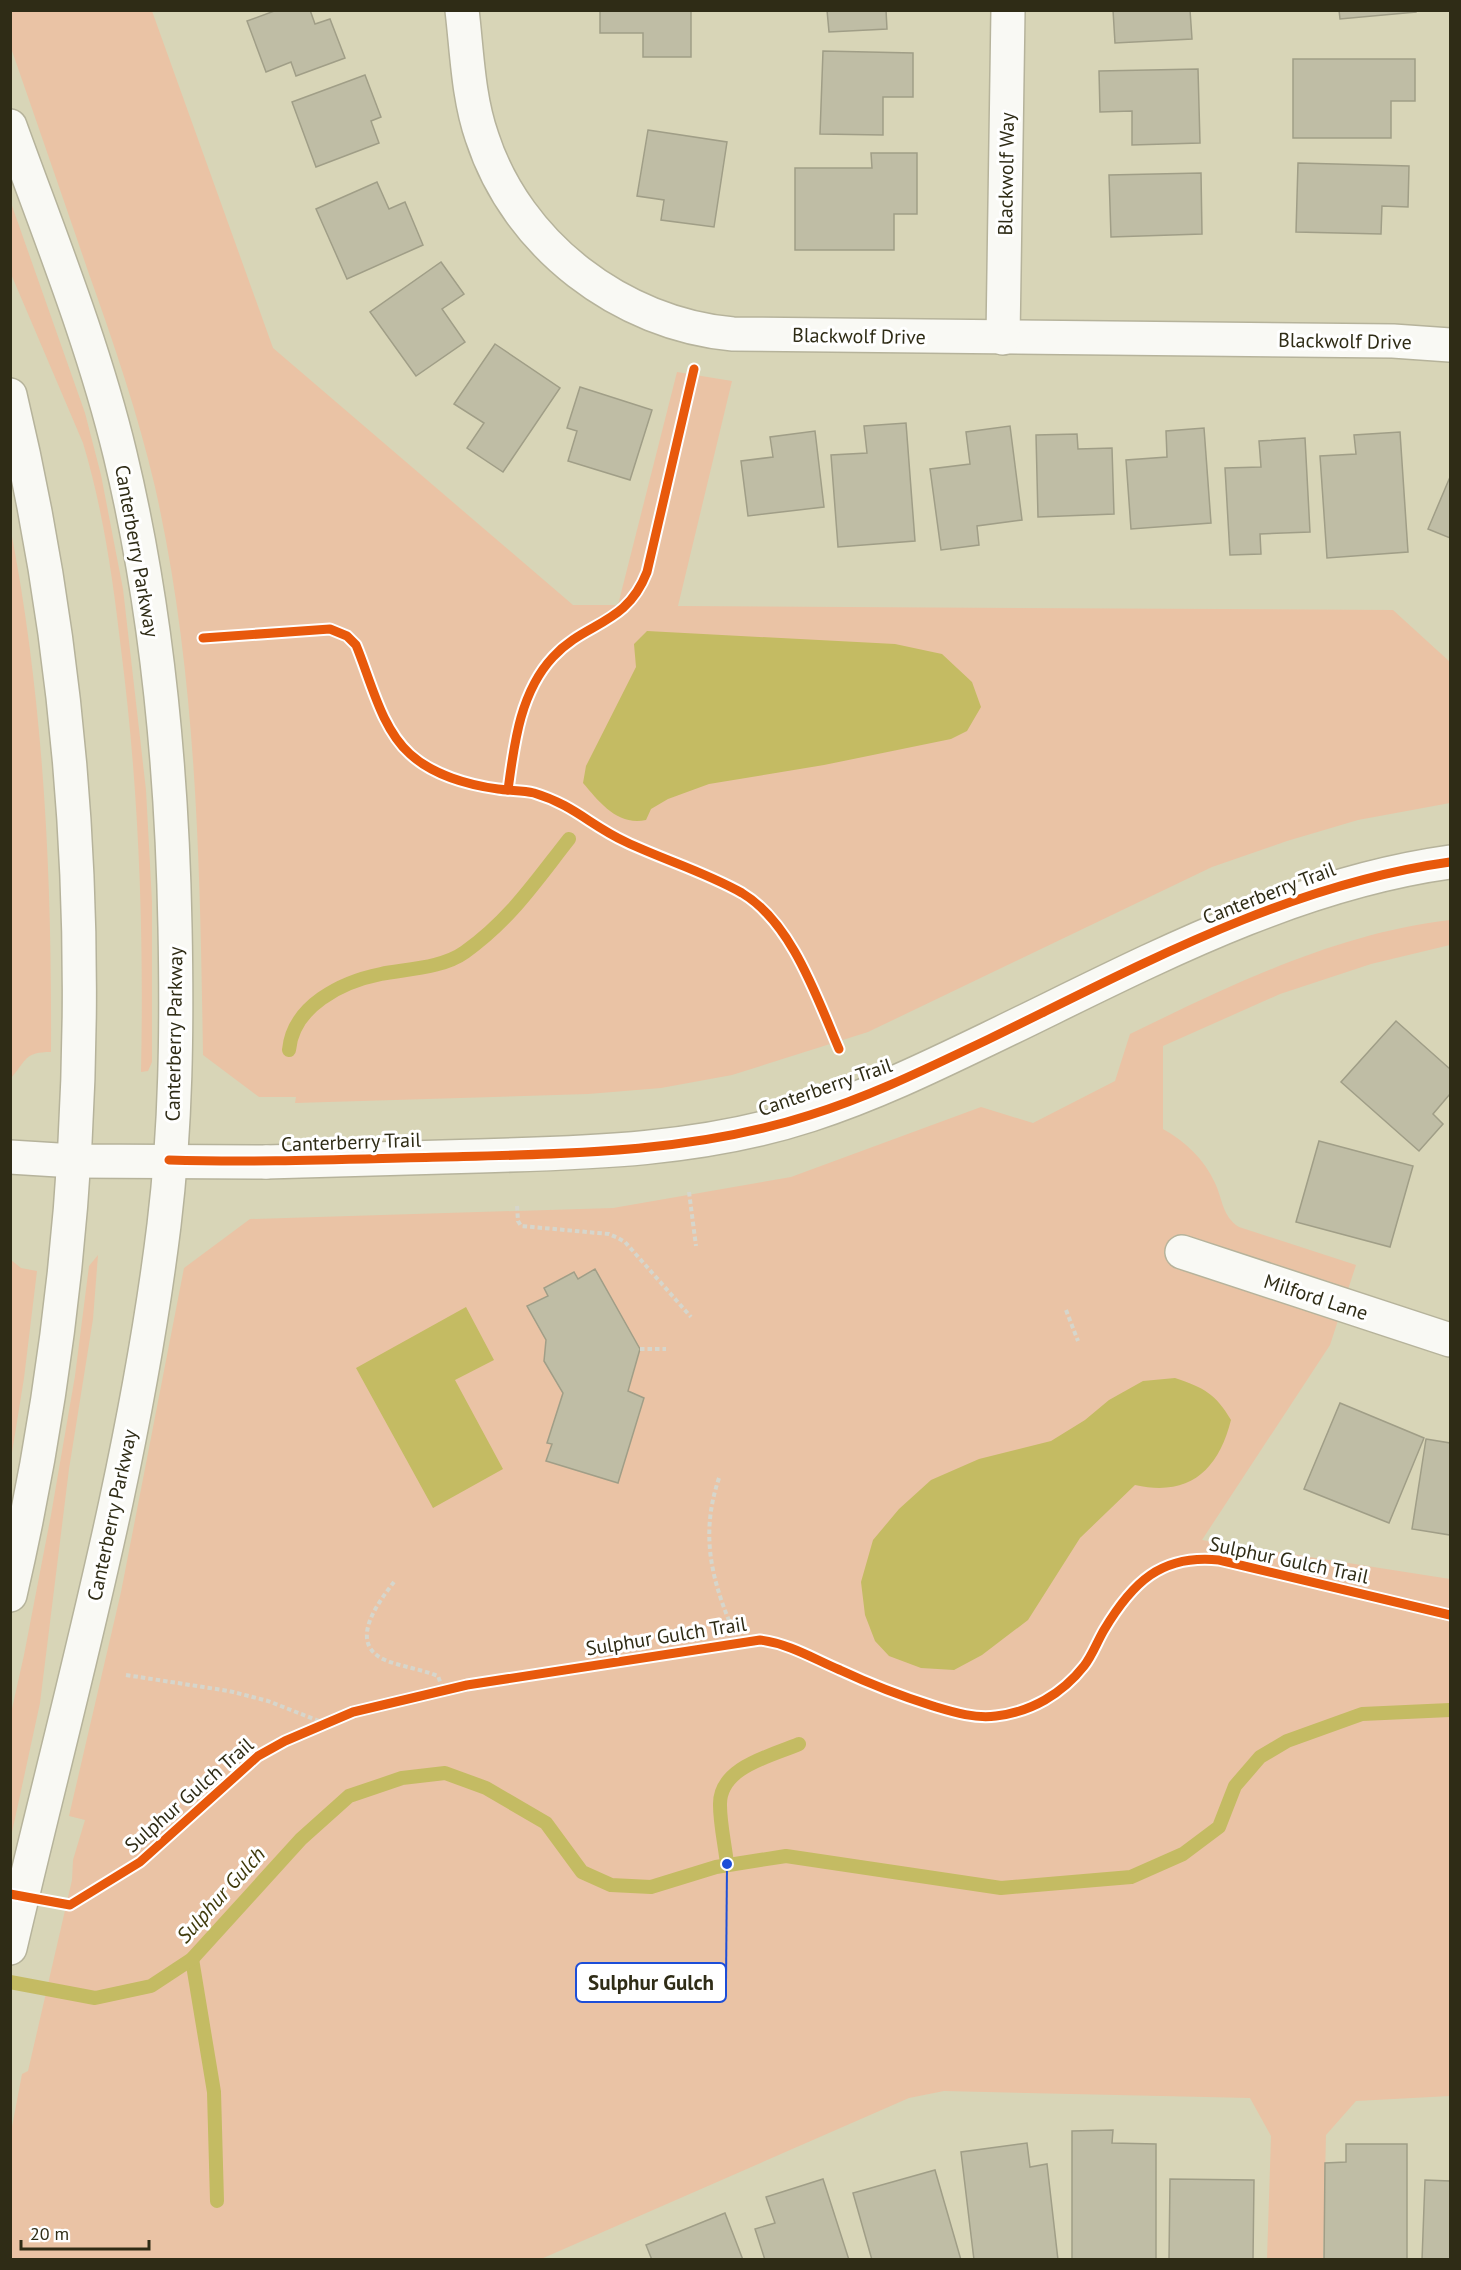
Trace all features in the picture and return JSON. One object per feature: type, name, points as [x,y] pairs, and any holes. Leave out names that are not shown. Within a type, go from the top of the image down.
[{"type":"street","name":"Blackwolf Drive","points":[[462,10],[474,111],[491,161],[506,190],[540,235],[583,276],[609,295],[658,318],[710,332],[1003,338],[1393,341],[1450,345]]},
{"type":"street","name":"Blackwolf Way","points":[[1003,338],[1008,10]]},
{"type":"street","name":"Canterberry Parkway","points":[[10,126],[101,386],[120,452],[148,596],[172,809],[176,984],[175,1098],[164,1225],[124,1461],[100,1576],[10,1948]]},
{"type":"street","points":[[10,395],[47,567],[71,766],[77,858],[80,991],[74,1161],[64,1278],[43,1426],[10,1595]]},
{"type":"street","name":"Canterberry Trail","points":[[10,1157],[74,1161],[266,1162],[566,1154],[682,1143],[772,1125],[809,1116],[900,1081],[1270,908],[1346,883],[1450,862]]},
{"type":"street","name":"Milford Lane","points":[[1182,1252],[1450,1341]]},
{"type":"path","points":[[508,790],[515,739],[528,697],[540,674],[554,656],[617,615],[639,591],[647,572],[694,369]]},
{"type":"path","points":[[203,638],[312,628],[330,629],[347,636],[356,645],[384,718],[396,740],[411,756],[457,779],[479,786],[527,791],[554,799],[578,811],[622,841],[745,894],[769,915],[785,935],[839,1049]]},
{"type":"path","points":[[688,1192],[696,1246]]},
{"type":"path","points":[[517,1206],[518,1221],[522,1226],[609,1234],[625,1242],[691,1317]]},
{"type":"path","points":[[1066,1310],[1078,1341]]},
{"type":"path","points":[[640,1349],[666,1349]]},
{"type":"path","points":[[719,1478],[712,1507],[711,1560],[715,1587],[739,1644]]},
{"type":"path","points":[[394,1582],[369,1621],[366,1636],[370,1647],[385,1660],[438,1677],[447,1689],[428,1693]]},
{"type":"path","points":[[126,1675],[229,1691],[268,1701],[324,1724]]},
{"type":"path","points":[[309,1730],[333,1720]]},
{"type":"shaded area","points":[[10,11],[152,11],[273,348],[573,605],[618,605],[677,372],[732,381],[678,606],[1393,610],[1450,662],[1450,803],[1358,820],[1212,867],[868,1032],[732,1075],[661,1088],[588,1094],[295,1103],[296,1097],[259,1097],[203,1055],[194,770],[180,628],[169,557],[155,487],[125,379],[11,48]]},
{"type":"shaded area","points":[[11,203],[85,413],[101,475],[123,589],[146,790],[152,902],[152,1062],[148,1071],[141,1072],[141,913],[136,807],[127,702],[111,571],[102,519],[83,443],[11,274]]},
{"type":"shaded area","points":[[10,526],[31,657],[44,788],[51,986],[51,1052],[31,1055],[11,1078]]},
{"type":"shaded area","points":[[647,631],[895,644],[942,654],[972,682],[981,707],[967,731],[951,739],[824,765],[709,784],[668,799],[651,809],[646,820],[627,820],[610,811],[583,783],[586,766],[636,667],[634,644]]},
{"type":"shaded area","points":[[1450,920],[1450,945],[1371,964],[1280,994],[1163,1046],[1163,1129],[1187,1145],[1200,1159],[1215,1183],[1233,1223],[1239,1227],[1356,1265],[1330,1345],[1202,1540],[1450,1579],[1450,2096],[1356,2101],[1326,2135],[1323,2259],[1267,2259],[1271,2136],[1250,2098],[944,2091],[909,2098],[541,2259],[11,2260],[11,2132],[22,2074],[28,2071],[72,1880],[73,1860],[85,1820],[69,1816],[121,1592],[184,1268],[250,1219],[613,1208],[791,1177],[981,1107],[1033,1123],[1115,1081],[1130,1034],[1246,980],[1326,949],[1367,936]]},
{"type":"shaded area","points":[[98,1255],[93,1319],[69,1469],[40,1703],[11,1837],[11,1713],[51,1515],[75,1376],[89,1266]]},
{"type":"shaded area","points":[[11,1260],[21,1268],[37,1271],[11,1459]]},
{"type":"shaded area","points":[[466,1307],[494,1360],[455,1380],[503,1469],[433,1508],[356,1368]]},
{"type":"shaded area","points":[[1175,1378],[1194,1385],[1214,1397],[1231,1420],[1218,1453],[1198,1476],[1186,1483],[1171,1487],[1154,1488],[1135,1485],[1080,1538],[1028,1620],[982,1655],[954,1670],[921,1668],[889,1656],[875,1641],[865,1615],[861,1582],[873,1540],[899,1509],[931,1480],[979,1459],[1051,1441],[1085,1420],[1109,1400],[1143,1381]]},
{"type":"building","points":[[277,10],[310,10],[315,24],[330,19],[345,58],[296,76],[291,62],[266,72],[247,21]]},
{"type":"building","points":[[600,10],[691,10],[691,57],[643,57],[643,33],[600,33]]},
{"type":"building","points":[[827,10],[886,10],[887,29],[829,32]]},
{"type":"building","points":[[1113,10],[1190,10],[1192,39],[1115,43]]},
{"type":"building","points":[[1339,10],[1416,10],[1416,12],[1340,19]]},
{"type":"building","points":[[823,51],[913,53],[913,97],[883,97],[883,135],[820,134]]},
{"type":"building","points":[[1293,59],[1415,59],[1415,101],[1391,101],[1391,138],[1293,138]]},
{"type":"building","points":[[1198,69],[1200,143],[1132,145],[1132,111],[1100,112],[1099,71]]},
{"type":"building","points":[[365,75],[381,117],[371,121],[379,143],[316,167],[292,102]]},
{"type":"building","points":[[648,130],[727,142],[714,227],[661,220],[664,200],[637,196]]},
{"type":"building","points":[[871,153],[917,153],[917,214],[894,214],[894,250],[795,250],[795,168],[872,168]]},
{"type":"building","points":[[1298,163],[1409,166],[1408,207],[1382,206],[1381,234],[1296,232]]},
{"type":"building","points":[[1201,173],[1202,234],[1111,237],[1109,175]]},
{"type":"building","points":[[377,182],[389,209],[405,202],[423,245],[347,279],[316,209]]},
{"type":"building","points":[[441,262],[464,294],[442,309],[465,342],[416,376],[370,312]]},
{"type":"building","points":[[495,344],[560,388],[503,472],[467,448],[484,423],[454,404]]},
{"type":"building","points":[[580,387],[652,410],[630,480],[568,461],[577,431],[567,428]]},
{"type":"building","points":[[906,423],[915,541],[838,547],[831,455],[867,453],[864,426]]},
{"type":"building","points":[[1010,426],[1022,520],[977,526],[979,545],[941,550],[930,469],[970,464],[966,432]]},
{"type":"building","points":[[1204,428],[1211,523],[1131,529],[1126,460],[1167,457],[1166,431]]},
{"type":"building","points":[[815,431],[824,507],[748,516],[741,461],[773,457],[770,437]]},
{"type":"building","points":[[1400,432],[1408,552],[1327,558],[1320,456],[1356,454],[1354,435]]},
{"type":"building","points":[[1077,434],[1078,449],[1112,448],[1114,514],[1038,517],[1036,435]]},
{"type":"building","points":[[1305,438],[1310,532],[1260,534],[1261,554],[1230,555],[1225,468],[1261,467],[1259,441]]},
{"type":"building","points":[[1450,477],[1450,538],[1428,529]]},
{"type":"building","points":[[1396,1021],[1450,1069],[1450,1094],[1433,1114],[1443,1124],[1419,1151],[1341,1082]]},
{"type":"building","points":[[1319,1141],[1413,1166],[1390,1247],[1296,1222]]},
{"type":"building","points":[[595,1269],[640,1349],[628,1391],[644,1398],[618,1483],[546,1461],[552,1444],[547,1443],[563,1393],[544,1361],[546,1340],[527,1306],[548,1296],[544,1288],[574,1272],[578,1279]]},
{"type":"building","points":[[1340,1403],[1424,1438],[1389,1523],[1304,1489]]},
{"type":"building","points":[[1426,1439],[1450,1443],[1450,1535],[1412,1529]]},
{"type":"building","points":[[1113,2130],[1112,2143],[1156,2144],[1156,2260],[1072,2260],[1072,2131]]},
{"type":"building","points":[[1027,2143],[1030,2167],[1047,2164],[1058,2260],[974,2260],[961,2152]]},
{"type":"building","points":[[1346,2144],[1407,2144],[1407,2260],[1324,2260],[1325,2163],[1346,2162]]},
{"type":"building","points":[[935,2170],[961,2260],[872,2260],[853,2193]]},
{"type":"building","points":[[823,2179],[849,2260],[765,2260],[755,2229],[775,2223],[766,2197]]},
{"type":"building","points":[[1170,2179],[1254,2180],[1253,2260],[1169,2260]]},
{"type":"building","points":[[1425,2180],[1450,2181],[1450,2260],[1422,2260]]},
{"type":"building","points":[[725,2213],[743,2260],[652,2260],[646,2245]]},
{"type":"waterway","points":[[289,1050],[292,1034],[299,1021],[309,1009],[335,990],[381,974],[436,965],[456,957],[481,940],[509,914],[569,839]]},
{"type":"waterway","name":"Sulphur Gulch","points":[[10,1982],[95,1998],[151,1986],[192,1959],[301,1839],[349,1796],[402,1778],[445,1773],[486,1788],[546,1823],[582,1872],[611,1885],[651,1887],[716,1867],[786,1856],[1001,1888],[1131,1877],[1183,1854],[1219,1827],[1235,1786],[1260,1757],[1287,1741],[1362,1714],[1450,1710]]},
{"type":"waterway","points":[[727,1864],[720,1805],[722,1792],[728,1781],[749,1765],[799,1744]]},
{"type":"waterway","points":[[192,1959],[214,2092],[217,2201]]},
{"type":"cycle path","points":[[508,790],[520,720],[533,686],[542,671],[566,645],[617,613],[628,603],[647,572],[694,369]]},
{"type":"cycle path","points":[[203,638],[330,629],[347,636],[356,645],[391,731],[410,754],[429,768],[463,782],[530,792],[560,803],[626,842],[699,872],[742,893],[760,906],[789,942],[801,963],[839,1049]]},
{"type":"cycle path","points":[[169,1160],[306,1160],[583,1152],[675,1144],[765,1128],[856,1099],[901,1080],[1156,957],[1271,909],[1329,889],[1389,873],[1450,862]]},
{"type":"cycle path","name":"Sulphur Gulch Trail","points":[[10,1894],[70,1905],[140,1862],[258,1756],[285,1741],[353,1712],[467,1685],[760,1640],[791,1648],[874,1685],[941,1708],[980,1717],[1009,1714],[1045,1700],[1066,1685],[1087,1662],[1104,1630],[1126,1598],[1150,1575],[1180,1562],[1199,1559],[1219,1560],[1450,1615]]},
{"type":"place","name":"Sulphur Gulch","points":[[727,1864]]}]
